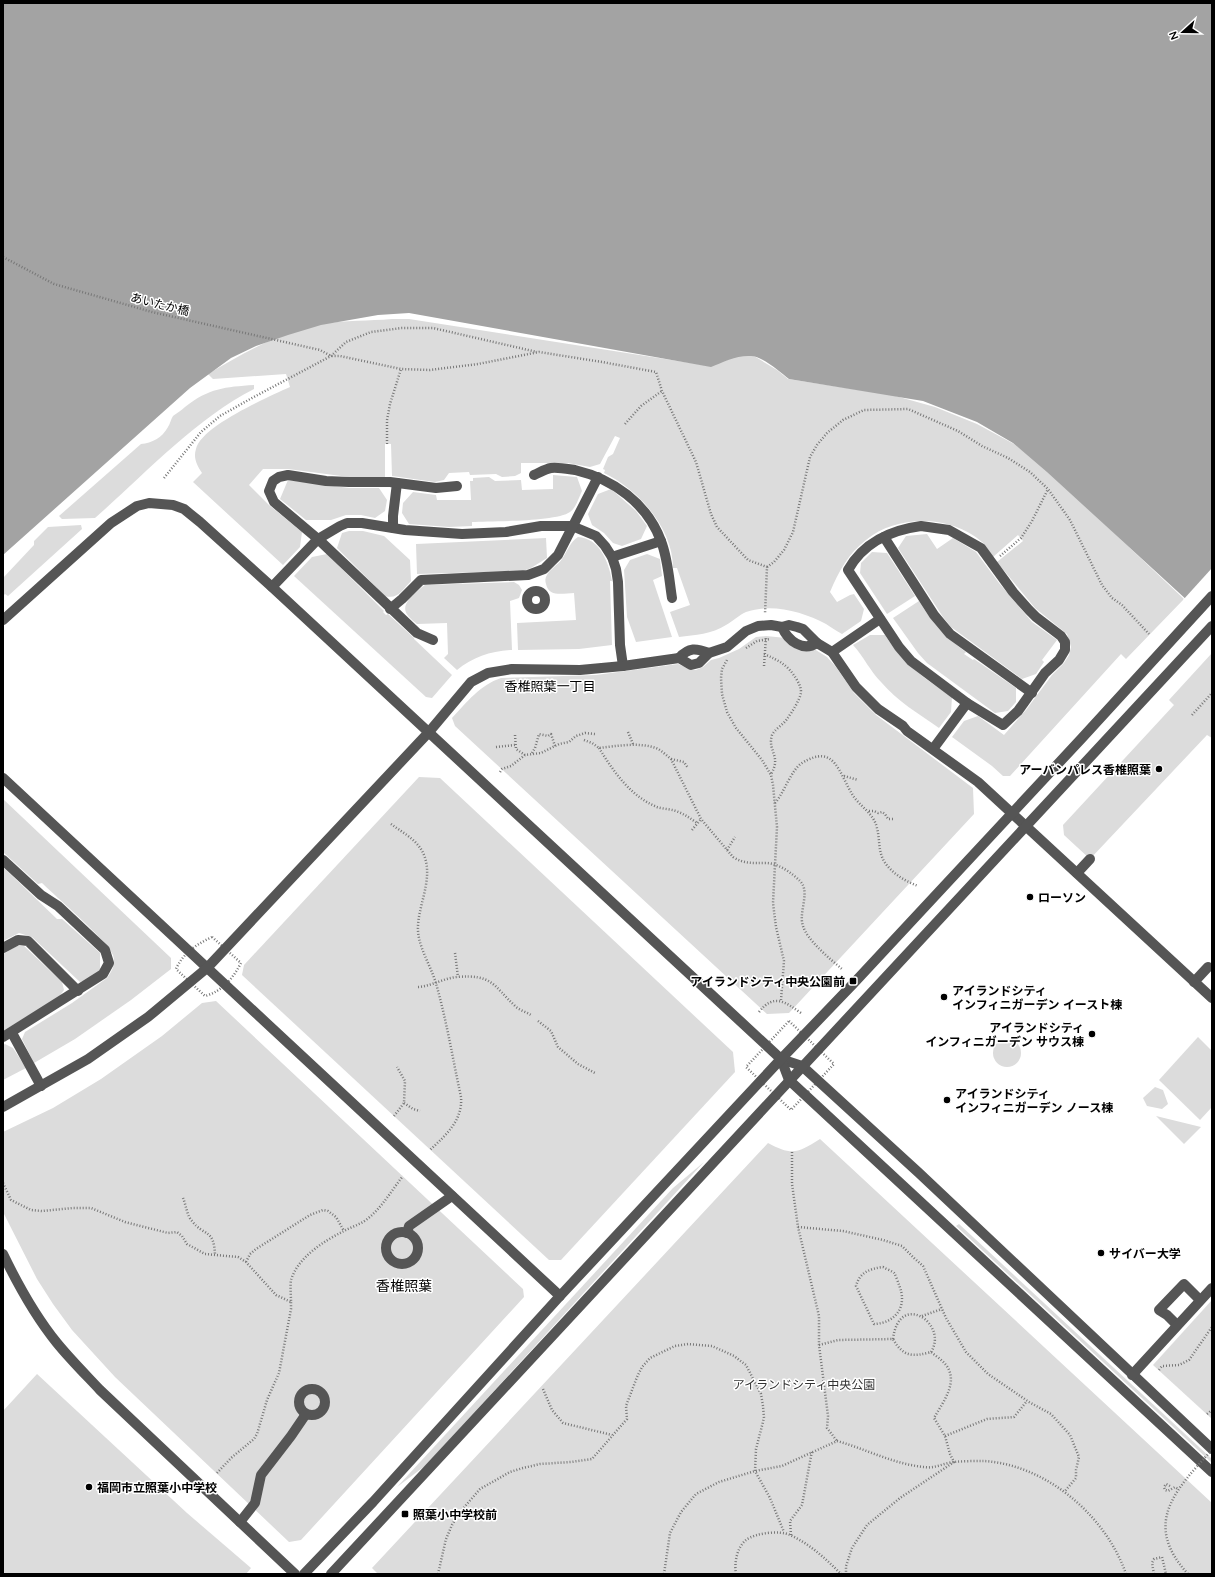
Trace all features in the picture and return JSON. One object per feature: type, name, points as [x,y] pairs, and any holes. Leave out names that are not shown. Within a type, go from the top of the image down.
[{"type":"street","points":[[534,475],[552,468],[571,469],[598,477],[625,492],[639,506],[653,525],[661,541],[666,559],[672,598]]},
{"type":"street","points":[[433,640],[417,633],[318,539],[274,502],[269,491],[273,481],[279,477],[288,475],[349,482],[397,483],[436,488],[457,486]]},
{"type":"street","points":[[390,608],[402,599],[421,580],[528,576],[544,569],[558,555],[598,477]]},
{"type":"street","points":[[393,528],[397,483]]},
{"type":"street","points":[[3,620],[111,523],[137,506],[149,503],[167,504],[184,509],[272,587],[781,1059],[802,1066],[925,1179],[1212,1450]]},
{"type":"street","points":[[272,587],[318,539],[347,523],[362,523],[404,530],[462,534],[506,532],[541,526],[572,526],[596,536],[612,557],[618,582],[620,645],[623,666]]},
{"type":"street","points":[[921,526],[950,530],[981,548],[1013,592],[1036,617],[1061,636],[1064,642],[1065,650],[1059,660],[1045,672],[1018,711],[1003,725],[967,703],[911,660],[899,647],[848,570],[854,559],[869,545],[884,537],[905,529],[921,526]]},
{"type":"street","points":[[884,537],[934,615],[950,634],[1032,692]]},
{"type":"street","points":[[612,557],[661,541]]},
{"type":"street","points":[[528,576],[533,590]]},
{"type":"street","points":[[304,1574],[373,1502],[560,1296],[781,1059],[854,984],[1212,596]]},
{"type":"street","points":[[832,652],[880,619]]},
{"type":"street","points":[[679,658],[691,665],[695,665],[709,653],[727,647],[746,631],[758,626],[765,625],[782,627],[789,625],[803,629],[817,643],[832,652],[856,687],[878,709],[978,782],[1212,998]]},
{"type":"street","points":[[331,1574],[1212,626]]},
{"type":"street","points":[[782,627],[784,632],[797,645],[814,645],[817,643]]},
{"type":"street","points":[[3,1107],[88,1059],[148,1017],[207,968],[429,732],[471,682],[488,673],[512,669],[580,670],[623,666],[679,658],[685,652],[697,648],[709,653]]},
{"type":"street","points":[[933,749],[967,703]]},
{"type":"street","points":[[3,778],[560,1296]]},
{"type":"street","points":[[1077,873],[1090,859]]},
{"type":"street","points":[[3,860],[40,895],[58,906],[105,950],[109,963],[104,974],[7,1035],[41,1086]]},
{"type":"street","points":[[3,948],[18,940],[28,941],[78,991]]},
{"type":"street","points":[[1194,982],[1208,967]]},
{"type":"street","points":[[781,1059],[789,1080],[1212,1472]]},
{"type":"street","points":[[407,1232],[409,1226],[452,1196]]},
{"type":"street","points":[[3,1254],[21,1289],[56,1342],[100,1390],[295,1574]]},
{"type":"street","points":[[1177,1324],[1159,1310],[1184,1284],[1200,1300]]},
{"type":"street","points":[[1132,1375],[1177,1324],[1212,1288]]},
{"type":"street","points":[[240,1522],[255,1503],[261,1475],[306,1414]]},
{"type":"path","name":"あいたか橋","points":[[3,257],[54,284],[144,310],[320,350],[331,356]]},
{"type":"path","points":[[164,478],[201,432],[220,416],[331,356],[346,342],[371,332],[402,328],[433,328],[539,352],[656,372],[662,391],[696,462],[711,514],[717,527],[748,560],[767,567]]},
{"type":"path","points":[[331,356],[340,356],[401,369],[430,370],[478,364],[539,352]]},
{"type":"path","points":[[387,444],[387,420],[390,404],[401,369]]},
{"type":"path","points":[[625,424],[641,406],[662,391]]},
{"type":"path","points":[[767,567],[774,562],[784,550],[793,532],[810,457],[817,445],[827,433],[843,420],[864,410],[908,409],[958,431],[982,446],[1008,458],[1030,472],[1048,489],[1070,520],[1102,585],[1112,598],[1122,604],[1149,634]]},
{"type":"path","points":[[992,562],[1020,538],[1032,521],[1048,489]]},
{"type":"path","points":[[764,666],[764,654],[768,639],[765,625],[767,567]]},
{"type":"path","points":[[741,651],[758,641],[768,639]]},
{"type":"path","points":[[764,654],[790,669],[800,686],[801,693],[787,718],[773,735],[772,745],[776,761],[770,775]]},
{"type":"path","points":[[729,659],[725,662],[722,669],[721,678],[722,694],[727,712],[736,728],[762,760],[770,775],[778,827],[773,903],[776,927],[784,961],[781,1000]]},
{"type":"path","points":[[1192,715],[1212,693]]},
{"type":"path","points":[[628,732],[633,744]]},
{"type":"path","points":[[500,772],[502,769],[511,766],[525,755],[541,753],[555,746],[569,742],[576,736],[585,733],[595,734]]},
{"type":"path","points":[[530,754],[534,752],[539,734],[548,736],[551,734],[555,746]]},
{"type":"path","points":[[515,735],[516,749],[525,755]]},
{"type":"path","points":[[584,740],[599,748],[618,777],[642,798],[658,807],[676,811],[689,817],[697,823]]},
{"type":"path","points":[[599,748],[633,744],[655,748],[670,759],[684,762],[688,768]]},
{"type":"path","points":[[496,747],[515,745]]},
{"type":"path","points":[[774,804],[793,773],[802,763],[817,755],[826,756],[833,761],[844,776],[847,787],[855,799],[869,811],[878,829],[882,860],[893,871],[910,883],[918,886]]},
{"type":"path","points":[[670,759],[702,819],[727,850],[740,862],[776,865],[785,869],[802,882],[805,889],[801,914],[802,924],[806,934],[842,969]]},
{"type":"path","points":[[844,776],[858,780]]},
{"type":"path","points":[[869,811],[878,813],[882,812],[886,814],[888,819],[893,819]]},
{"type":"path","points":[[692,830],[702,819]]},
{"type":"path","points":[[391,824],[416,844],[423,854],[427,864],[427,881],[418,922],[419,939],[436,983],[450,1042],[462,1105],[460,1113],[452,1127],[430,1150]]},
{"type":"path","points":[[727,850],[735,837]]},
{"type":"path","points":[[455,953],[458,977]]},
{"type":"path","points":[[418,987],[458,977],[488,980],[500,989],[516,1007],[531,1015]]},
{"type":"path","points":[[759,1012],[774,1001],[781,1000],[801,1013]]},
{"type":"path","points":[[538,1021],[551,1031],[558,1047],[578,1064],[595,1073]]},
{"type":"path","points":[[394,1116],[404,1103],[405,1081],[397,1067]]},
{"type":"path","points":[[404,1103],[413,1109],[420,1111]]},
{"type":"path","points":[[792,1152],[792,1184],[798,1227],[819,1316],[819,1345],[828,1416],[827,1428],[837,1441],[887,1459],[926,1468],[954,1462],[985,1462],[1004,1465],[1033,1474],[1065,1491],[1099,1524],[1123,1565],[1126,1574]]},
{"type":"path","points":[[217,1473],[231,1458],[254,1439],[257,1434],[267,1400],[279,1372],[291,1309],[291,1280],[300,1264],[313,1250],[329,1239],[363,1222],[374,1213],[403,1176]]},
{"type":"path","points":[[3,1183],[11,1200],[31,1210],[42,1211],[91,1208],[125,1222],[168,1233],[176,1232],[182,1236],[187,1244],[205,1254],[238,1257],[246,1262],[276,1295],[291,1302]]},
{"type":"path","points":[[183,1198],[190,1219],[194,1224],[210,1234],[213,1240],[214,1255]]},
{"type":"path","points":[[246,1262],[250,1254],[256,1249],[310,1216],[323,1210],[328,1211],[336,1217],[344,1231]]},
{"type":"path","points":[[798,1227],[844,1231],[883,1240],[902,1246],[923,1266],[946,1318],[966,1352],[988,1374],[1028,1401],[1051,1414],[1070,1435],[1079,1457],[1076,1478],[1065,1491]]},
{"type":"path","points":[[883,1267],[894,1273],[901,1290],[902,1304],[893,1318],[874,1324],[868,1314],[856,1286],[863,1273],[870,1269],[883,1267]]},
{"type":"path","points":[[922,1316],[929,1323],[935,1333],[934,1346],[931,1352],[917,1356],[906,1353],[899,1349],[893,1339],[894,1329],[900,1319],[911,1314],[922,1316],[942,1309]]},
{"type":"path","points":[[893,1318],[898,1322]]},
{"type":"path","points":[[1158,1370],[1162,1366],[1179,1365],[1189,1360],[1212,1327]]},
{"type":"path","points":[[819,1345],[838,1340],[893,1339]]},
{"type":"path","points":[[438,1574],[446,1540],[452,1525],[460,1512],[480,1489],[516,1470],[540,1464],[592,1459],[627,1419],[626,1406],[642,1367],[650,1358],[675,1346],[688,1344],[712,1346],[734,1356],[746,1365],[761,1394],[764,1418],[756,1449],[754,1471],[770,1498],[784,1532]]},
{"type":"path","points":[[931,1352],[946,1365],[952,1382],[934,1418],[945,1436],[954,1462]]},
{"type":"path","points":[[543,1389],[552,1410],[563,1423],[612,1435]]},
{"type":"path","points":[[945,1436],[987,1419],[1014,1417],[1028,1401]]},
{"type":"path","points":[[1207,1414],[1212,1410]]},
{"type":"path","points":[[664,1574],[670,1533],[681,1512],[696,1494],[718,1482],[754,1471],[782,1466],[812,1451],[837,1441]]},
{"type":"path","points":[[1188,1574],[1176,1562],[1170,1547],[1165,1529],[1167,1509],[1178,1489],[1212,1450]]},
{"type":"path","points":[[791,1535],[790,1521],[802,1505],[812,1451]]},
{"type":"path","points":[[846,1574],[846,1566],[852,1548],[867,1525],[900,1498],[954,1462]]},
{"type":"path","points":[[1170,1486],[1166,1484],[1164,1487],[1165,1490],[1168,1491],[1175,1487],[1178,1489]]},
{"type":"path","points":[[736,1574],[736,1555],[746,1540],[764,1534],[784,1532],[809,1545],[842,1574]]},
{"type":"path","points":[[1154,1574],[1152,1563],[1154,1559],[1162,1557],[1166,1574]]},
{"type":"green space","points":[[409,319],[710,366],[728,358],[749,353],[777,370],[788,379],[892,395],[935,407],[977,424],[1014,444],[1044,467],[1184,599],[1126,659],[1121,654],[1010,776],[1003,776],[992,766],[952,737],[964,721],[978,716],[1004,735],[1026,710],[1052,675],[1064,663],[1069,655],[1071,647],[1067,634],[1035,608],[997,562],[1023,541],[1018,535],[993,557],[982,542],[969,533],[955,527],[924,521],[909,522],[893,526],[879,532],[860,545],[849,557],[833,584],[830,592],[837,602],[854,594],[864,609],[861,621],[842,634],[826,624],[807,616],[787,610],[766,608],[746,612],[721,628],[703,634],[679,637],[670,612],[690,605],[677,568],[673,568],[667,539],[660,525],[641,500],[617,480],[604,473],[605,470],[603,469],[608,457],[613,454],[620,438],[615,436],[600,464],[590,467],[568,463],[521,463],[521,473],[515,476],[502,477],[496,474],[470,475],[469,472],[449,473],[444,480],[435,482],[392,476],[391,444],[385,443],[385,477],[349,477],[288,469],[263,469],[249,485],[269,505],[302,532],[300,547],[283,565],[193,482],[202,473],[195,458],[196,449],[201,440],[222,422],[237,413],[290,387],[286,374],[213,379],[208,374],[235,358],[277,337],[307,327],[339,322]]},
{"type":"green space","points":[[254,385],[254,389],[232,401],[191,432],[95,518],[62,519],[59,516],[141,444],[153,441],[160,437],[166,431],[173,416],[194,401],[210,392],[226,388]]},
{"type":"green space","points":[[553,475],[577,477],[582,491],[574,508],[570,512],[563,515],[538,519],[472,522],[472,526],[449,527],[409,524],[402,513],[403,503],[413,492],[436,495],[437,500],[471,500],[470,481],[473,481],[473,478],[489,477],[495,481],[521,480],[522,490],[553,489]]},
{"type":"green space","points":[[288,480],[349,488],[379,488],[387,500],[385,511],[375,518],[361,515],[346,515],[331,520],[306,520],[280,499]]},
{"type":"green space","points":[[611,489],[636,511],[647,526],[641,539],[622,546],[613,543],[604,533],[592,525],[588,514],[598,494]]},
{"type":"green space","points":[[81,525],[82,529],[8,596],[5,594],[3,596],[3,578],[34,545],[34,541],[48,527]]},
{"type":"green space","points":[[349,531],[363,531],[384,536],[410,560],[411,581],[400,593],[390,597],[385,596],[337,548],[342,533]]},
{"type":"green space","points":[[927,534],[937,549],[953,538],[976,552],[999,583],[1032,622],[1057,640],[1042,660],[1044,662],[1036,674],[1022,679],[951,627],[943,617],[898,548],[906,536]]},
{"type":"green space","points":[[578,537],[586,538],[598,547],[606,559],[609,567],[612,581],[610,581],[612,645],[579,649],[518,650],[517,623],[576,620],[574,593],[554,593],[550,591],[545,580],[548,573],[560,561],[571,544]]},
{"type":"green space","points":[[546,538],[547,558],[523,571],[417,574],[416,544]]},
{"type":"green space","points":[[872,552],[887,553],[915,596],[887,614],[860,573],[861,563]]},
{"type":"green space","points":[[327,554],[384,611],[383,612],[386,615],[388,614],[452,675],[432,698],[426,697],[294,576],[312,557]]},
{"type":"green space","points":[[647,554],[660,559],[662,576],[653,580],[672,637],[636,642],[627,617],[624,570],[630,560]]},
{"type":"green space","points":[[514,582],[519,585],[522,590],[519,598],[510,601],[512,650],[497,652],[476,658],[457,670],[444,658],[448,654],[447,623],[417,624],[410,618],[405,609],[405,606],[410,598],[425,585]]},
{"type":"green space","points":[[919,601],[929,617],[940,629],[966,652],[964,654],[973,660],[974,659],[1016,688],[1016,702],[1008,711],[995,713],[927,663],[918,653],[893,618]]},
{"type":"green space","points":[[870,635],[885,635],[907,663],[952,697],[951,712],[939,728],[901,701],[887,689],[853,645]]},
{"type":"green space","points":[[766,636],[786,638],[793,647],[803,649],[811,647],[827,657],[836,667],[854,693],[876,715],[973,788],[974,814],[789,1013],[767,1014],[455,726],[452,718],[480,690],[493,681],[501,678],[596,675],[678,664],[692,670],[696,670],[703,667],[711,660],[739,649],[756,637]]},
{"type":"green space","points":[[1212,653],[1212,738],[1207,735],[1090,859],[1064,835],[1063,825],[1174,705],[1169,700]]},
{"type":"green space","points":[[419,777],[440,778],[733,1052],[735,1072],[561,1260],[549,1260],[242,975],[244,965]]},
{"type":"green space","points":[[3,799],[171,958],[171,969],[131,1000],[75,1039],[34,1063],[22,1039],[25,1032],[72,1003],[107,978],[113,967],[114,958],[102,940],[81,919],[42,883],[38,884],[3,852]]},
{"type":"green space","points":[[3,867],[57,919],[62,919],[100,953],[100,971],[80,982],[32,937],[19,933],[3,941]]},
{"type":"green space","points":[[17,946],[24,946],[62,982],[64,990],[59,997],[3,1031],[3,954]]},
{"type":"green space","points":[[216,1001],[523,1289],[524,1297],[301,1540],[289,1542],[115,1377],[72,1330],[37,1279],[3,1212],[3,1132],[53,1108],[101,1079],[162,1036],[202,1003]]},
{"type":"green space","points":[[1198,1037],[1212,1051],[1212,1107],[1200,1120],[1159,1080]]},
{"type":"green space","points":[[1007,1039],[1017,1043],[1021,1053],[1017,1063],[1007,1067],[997,1063],[993,1053],[997,1043]]},
{"type":"green space","points":[[5,1044],[13,1048],[26,1068],[3,1080],[3,1045]]},
{"type":"green space","points":[[1155,1087],[1163,1090],[1168,1104],[1162,1109],[1147,1106],[1143,1098]]},
{"type":"green space","points":[[1156,1116],[1201,1127],[1184,1144]]},
{"type":"green space","name":"アイランドシティ中央公園","points":[[820,1139],[1212,1503],[1212,1574],[378,1574],[372,1568],[768,1143],[783,1150],[795,1151],[800,1150]]},
{"type":"green space","points":[[704,1162],[425,1466],[397,1487],[673,1188]]},
{"type":"green space","points":[[959,1224],[1212,1459],[1212,1463],[956,1226]]},
{"type":"green space","points":[[1212,1300],[1212,1419],[1153,1365]]},
{"type":"green space","name":"福岡市立照葉小中学校","points":[[37,1374],[187,1513],[251,1568],[246,1574],[3,1574],[3,1411]]},
{"type":"shaded area","points":[[3,3],[1212,3],[1212,623],[1047,472],[1013,443],[977,422],[923,401],[789,379],[771,365],[751,356],[735,358],[711,367],[409,313],[378,315],[321,325],[256,346],[231,358],[190,388],[3,555]]},
{"type":"pier","points":[[1212,568],[1212,625],[1183,600]]},
{"type":"place","name":"アーバンパレス香椎照葉","points":[[1159,769]]},
{"type":"place","name":"ローソン","points":[[1030,897]]},
{"type":"place","name":"アイランドシティ中央公園前","points":[[853,981]]},
{"type":"place","name":"アイランドシティ インフィニガーデン イースト棟","points":[[944,997]]},
{"type":"place","name":"アイランドシティ インフィニガーデン サウス棟","points":[[1092,1034]]},
{"type":"place","name":"アイランドシティ インフィニガーデン ノース棟","points":[[947,1100]]},
{"type":"place","name":"サイバー大学","points":[[1101,1253]]},
{"type":"place","name":"福岡市立照葉小中学校","points":[[89,1487]]},
{"type":"place","name":"照葉小中学校前","points":[[405,1514]]},
{"type":"district","name":"香椎照葉一丁目","points":[[550,686]]},
{"type":"district","name":"香椎照葉","points":[[404,1286]]}]
